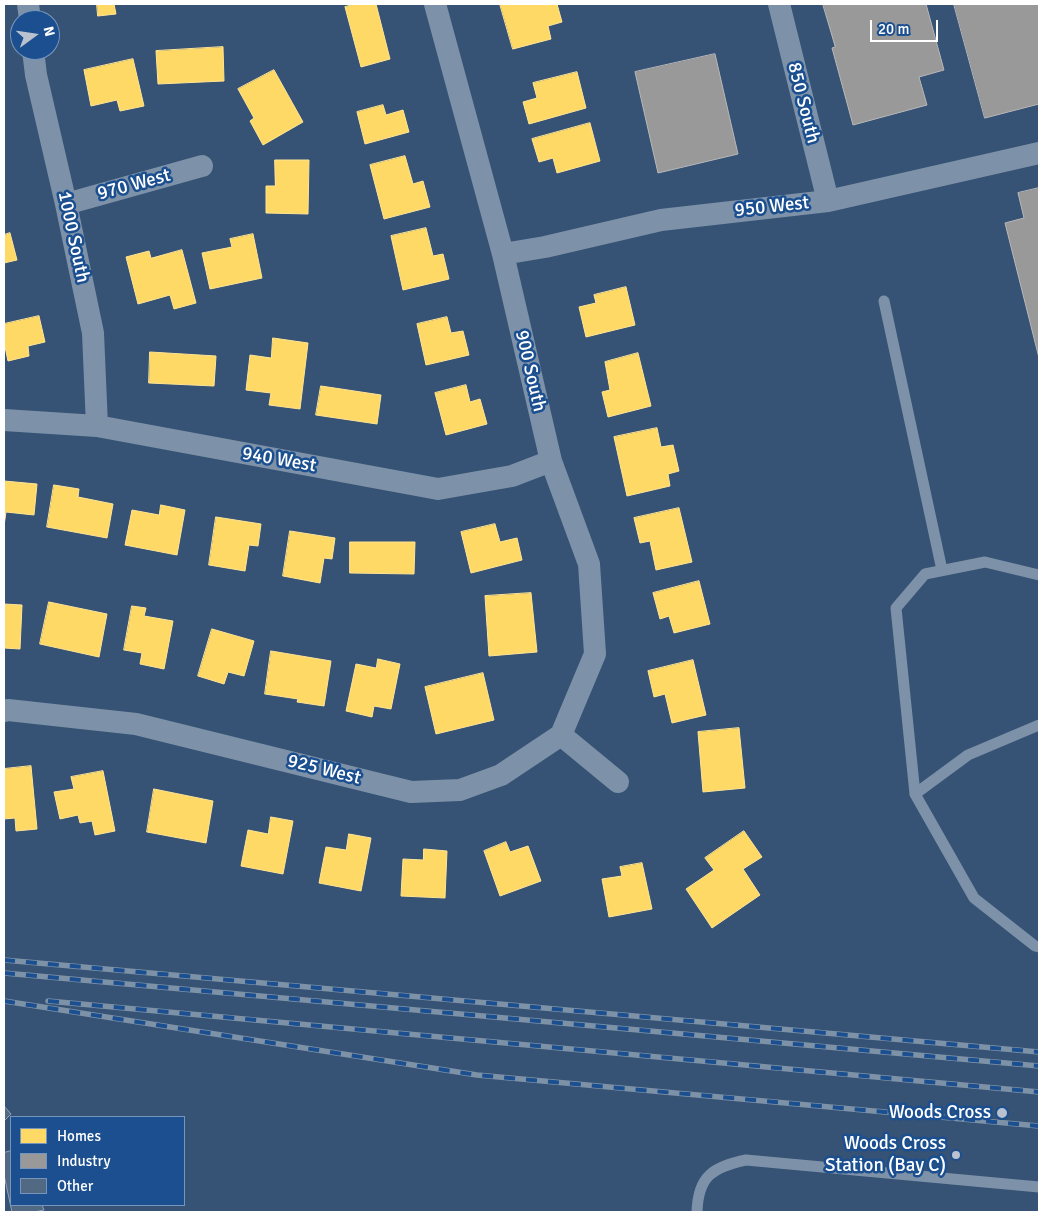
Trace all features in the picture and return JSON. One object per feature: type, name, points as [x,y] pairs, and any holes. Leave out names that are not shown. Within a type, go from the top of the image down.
[{"type":"street","name":"900 South","points":[[435,4],[502,254],[552,461],[589,564],[594,654],[561,735]]},
{"type":"street","name":"850 South","points":[[779,4],[828,201]]},
{"type":"street","name":"1000 South","points":[[34,60],[93,333],[97,426]]},
{"type":"street","name":"950 West","points":[[502,254],[545,247],[661,220],[828,201],[1039,153]]},
{"type":"street","name":"970 West","points":[[66,204],[202,166]]},
{"type":"street","name":"940 West","points":[[4,420],[97,426],[438,489],[512,476],[552,461]]},
{"type":"street","name":"925 West","points":[[4,711],[136,724],[411,792],[460,790],[501,775],[561,735]]},
{"type":"street","points":[[561,735],[618,782]]},
{"type":"lane","points":[[884,301],[942,570]]},
{"type":"lane","points":[[1039,575],[985,562],[942,570],[925,574],[896,608],[915,794],[974,898],[1034,946],[1039,947]]},
{"type":"lane","points":[[915,794],[968,756],[1039,725]]},
{"type":"lane","points":[[697,1212],[700,1189],[709,1175],[725,1165],[746,1160],[1039,1187]]},
{"type":"building: Homes","points":[[97,4],[114,4],[116,14],[98,16]]},
{"type":"building: Homes","points":[[356,4],[376,4],[390,59],[361,67],[345,7]]},
{"type":"building: Homes","points":[[500,4],[557,4],[562,22],[548,26],[551,39],[513,49]]},
{"type":"building: Homes","points":[[223,47],[224,81],[158,84],[156,51]]},
{"type":"building: Homes","points":[[133,59],[144,106],[120,111],[117,100],[91,106],[84,70]]},
{"type":"building: Homes","points":[[274,70],[303,122],[263,145],[250,121],[254,118],[238,89]]},
{"type":"building: Homes","points":[[577,72],[586,108],[529,124],[523,102],[537,98],[533,83]]},
{"type":"building: Homes","points":[[383,105],[386,115],[403,110],[409,132],[365,144],[357,112]]},
{"type":"building: Homes","points":[[590,123],[600,161],[557,173],[553,158],[539,162],[532,139]]},
{"type":"building: Homes","points":[[405,156],[413,184],[423,181],[430,207],[384,219],[370,165]]},
{"type":"building: Homes","points":[[275,160],[309,160],[308,214],[266,213],[266,186],[275,186]]},
{"type":"building: Homes","points":[[426,228],[433,256],[443,254],[449,279],[403,290],[391,236]]},
{"type":"building: Homes","points":[[10,233],[17,260],[4,263],[4,235]]},
{"type":"building: Homes","points":[[253,234],[262,278],[210,289],[202,253],[232,247],[230,239]]},
{"type":"building: Homes","points":[[182,250],[196,303],[174,309],[170,295],[138,304],[126,257],[149,251],[151,258]]},
{"type":"building: Homes","points":[[626,287],[635,325],[586,337],[579,307],[596,303],[594,295]]},
{"type":"building: Homes","points":[[39,316],[45,342],[28,346],[29,356],[8,361],[4,342],[4,324]]},
{"type":"building: Homes","points":[[447,317],[451,333],[463,331],[469,355],[426,365],[417,324]]},
{"type":"building: Homes","points":[[273,338],[308,343],[300,409],[269,405],[271,393],[246,390],[250,355],[271,358]]},
{"type":"building: Homes","points":[[150,352],[216,356],[214,386],[149,383]]},
{"type":"building: Homes","points":[[638,353],[651,406],[608,417],[602,392],[610,390],[605,362]]},
{"type":"building: Homes","points":[[466,385],[470,402],[480,399],[487,424],[446,435],[435,393]]},
{"type":"building: Homes","points":[[321,386],[381,395],[377,424],[316,415]]},
{"type":"building: Homes","points":[[657,428],[661,447],[673,445],[679,471],[668,474],[670,486],[627,496],[614,437]]},
{"type":"building: Homes","points":[[4,481],[37,484],[34,515],[6,512],[4,526]]},
{"type":"building: Homes","points":[[54,485],[79,489],[78,497],[113,504],[107,538],[47,527]]},
{"type":"building: Homes","points":[[161,505],[185,510],[177,555],[125,545],[132,510],[159,515]]},
{"type":"building: Homes","points":[[679,508],[692,562],[656,570],[650,541],[640,543],[634,518]]},
{"type":"building: Homes","points":[[216,517],[261,524],[258,546],[249,545],[245,571],[209,565]]},
{"type":"building: Homes","points":[[495,524],[500,542],[517,538],[522,560],[471,573],[461,532]]},
{"type":"building: Homes","points":[[290,531],[335,538],[332,559],[324,558],[320,583],[283,576]]},
{"type":"building: Homes","points":[[350,542],[415,542],[414,574],[350,573]]},
{"type":"building: Homes","points":[[699,581],[710,624],[674,633],[669,616],[660,619],[653,593]]},
{"type":"building: Homes","points":[[531,593],[537,652],[489,656],[485,596]]},
{"type":"building: Homes","points":[[49,602],[107,614],[99,657],[40,644]]},
{"type":"building: Homes","points":[[4,604],[22,605],[20,649],[4,648]]},
{"type":"building: Homes","points":[[132,606],[146,608],[144,616],[173,621],[164,669],[140,664],[142,653],[124,650]]},
{"type":"building: Homes","points":[[212,629],[254,641],[244,676],[228,672],[224,684],[198,676]]},
{"type":"building: Homes","points":[[271,651],[331,661],[324,706],[297,702],[298,699],[265,694]]},
{"type":"building: Homes","points":[[378,659],[400,664],[391,709],[374,706],[372,717],[346,711],[356,664],[376,668]]},
{"type":"building: Homes","points":[[693,660],[706,715],[672,723],[665,694],[654,697],[648,671]]},
{"type":"building: Homes","points":[[483,673],[494,720],[436,734],[425,687]]},
{"type":"building: Homes","points":[[739,728],[745,788],[703,792],[698,732]]},
{"type":"building: Homes","points":[[31,766],[37,829],[16,831],[15,818],[4,819],[4,769]]},
{"type":"building: Homes","points":[[103,771],[115,831],[95,835],[92,821],[80,823],[78,815],[60,819],[54,792],[74,789],[71,777]]},
{"type":"building: Homes","points":[[154,789],[213,801],[206,843],[147,832]]},
{"type":"building: Homes","points":[[271,817],[293,821],[283,874],[241,866],[248,830],[268,834]]},
{"type":"building: Homes","points":[[744,831],[762,857],[743,869],[760,895],[712,928],[686,889],[714,870],[705,858]]},
{"type":"building: Homes","points":[[349,834],[371,838],[361,891],[319,883],[326,847],[346,850]]},
{"type":"building: Homes","points":[[506,842],[510,852],[528,846],[541,881],[500,896],[484,851]]},
{"type":"building: Homes","points":[[424,849],[447,851],[445,898],[401,896],[403,859],[423,860]]},
{"type":"building: Homes","points":[[642,863],[652,909],[609,917],[602,879],[622,876],[620,867]]},
{"type":"building: Industry","points":[[823,4],[926,4],[944,70],[919,77],[927,105],[853,125],[832,48],[835,47]]},
{"type":"building: Industry","points":[[954,4],[1039,4],[1039,104],[985,118]]},
{"type":"building: Industry","points":[[715,54],[738,154],[658,173],[635,72]]},
{"type":"building: Industry","points":[[1039,188],[1039,358],[1005,223],[1024,218],[1018,193]]},
{"type":"building: Other","points":[[4,1106],[11,1114],[4,1121]]},
{"type":"building: Other","points":[[10,1151],[10,1203],[4,1175],[4,1153]]},
{"type":"building: Other","points":[[11,1206],[42,1206],[44,1210],[34,1212],[12,1212]]},
{"type":"railway","points":[[4,960],[1039,1052]]},
{"type":"railway","points":[[4,973],[1039,1066]]},
{"type":"railway","points":[[4,1001],[477,1075],[1039,1126]]},
{"type":"railway","points":[[48,1001],[1039,1092]]},
{"type":"place","name":"Woods Cross","points":[[1002,1113]]},
{"type":"place","name":"Woods Cross Station (Bay C)","points":[[956,1155]]}]
